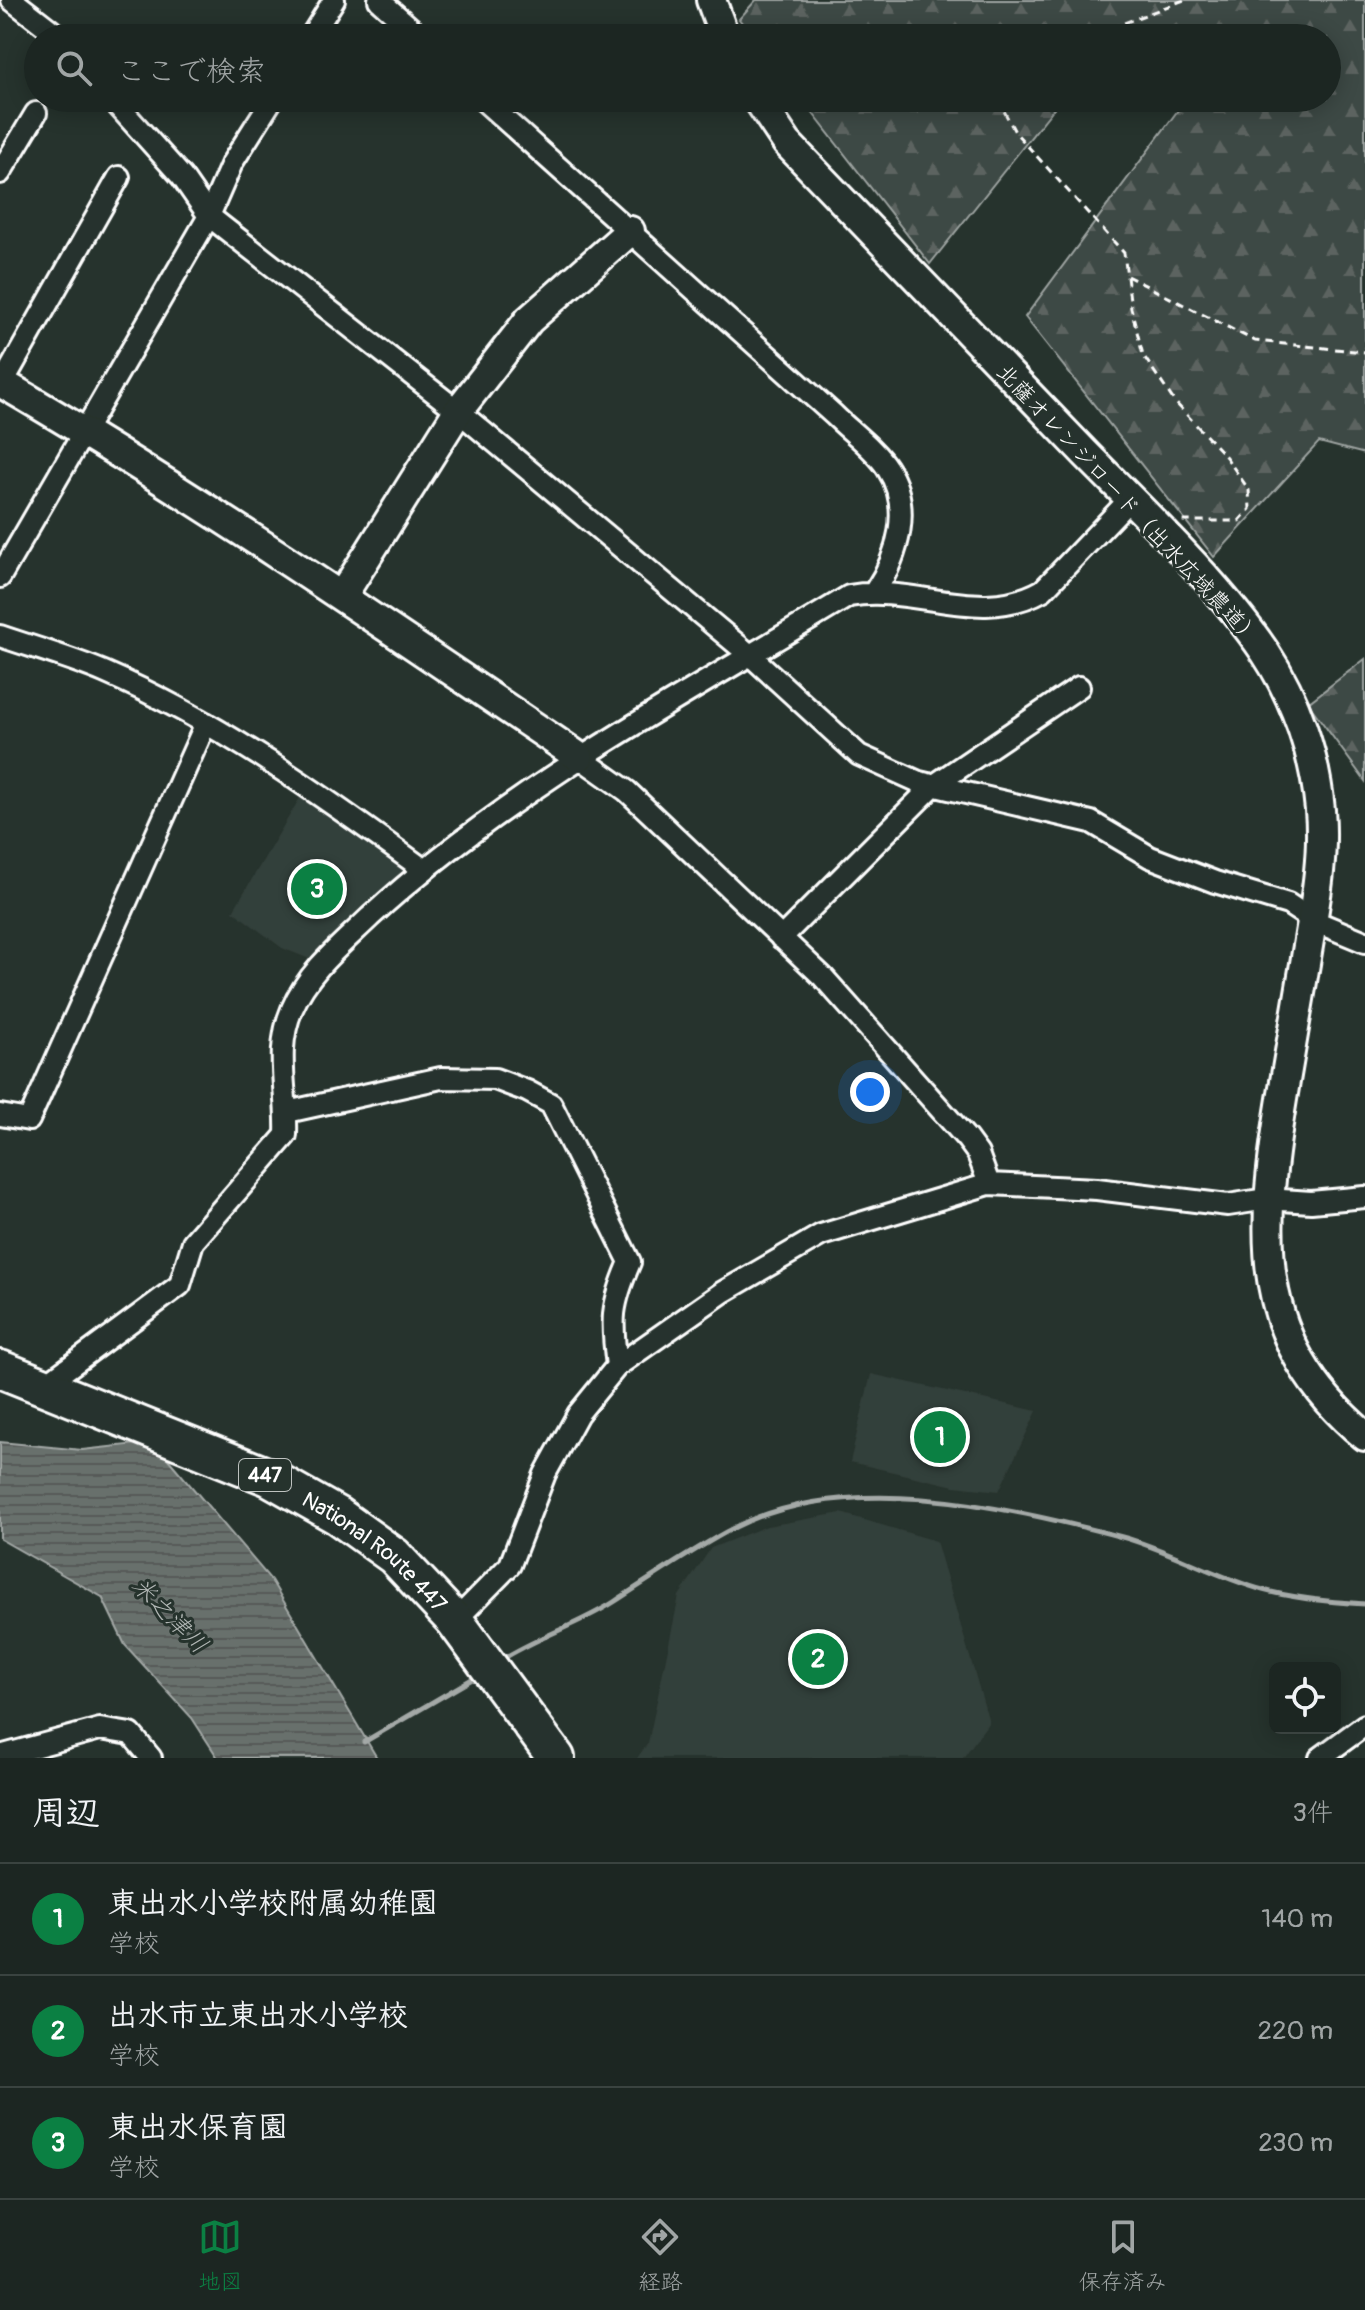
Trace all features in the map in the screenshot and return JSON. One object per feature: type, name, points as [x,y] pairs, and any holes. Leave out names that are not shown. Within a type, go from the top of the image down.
[{"type":"highway","name":"National Route 447","points":[[0,1369],[269,1477],[338,1516],[394,1556],[455,1621],[556,1758]]},
{"type":"street","points":[[12,0],[43,24]]},
{"type":"street","points":[[319,24],[334,0]]},
{"type":"street","points":[[379,0],[406,24]]},
{"type":"street","points":[[711,0],[720,24]]},
{"type":"street","points":[[124,112],[182,177],[209,216],[458,411],[751,656],[859,755],[933,786],[1091,822],[1150,857],[1215,882],[1288,904],[1312,920],[1365,942]]},
{"type":"street","points":[[0,577],[209,216],[232,163],[264,112]]},
{"type":"street","points":[[497,112],[834,415],[888,469],[903,526],[887,574],[875,591]]},
{"type":"street","name":"北薩オレンジロード（出水広域農道）","points":[[766,112],[787,143],[1130,499],[1243,622],[1267,655],[1290,701],[1315,769],[1320,815],[1319,872],[1267,1199],[1266,1249],[1282,1323],[1309,1377],[1328,1401],[1365,1436]]},
{"type":"street","points":[[0,173],[36,113]]},
{"type":"street","points":[[119,177],[1,383],[85,431],[342,596],[627,791],[781,938],[889,1049],[967,1139],[978,1154],[989,1184]]},
{"type":"street","points":[[342,596],[458,411],[529,320],[630,231]]},
{"type":"street","points":[[45,1385],[180,1285],[193,1242],[286,1135],[287,1112],[280,1048],[292,1008],[320,964],[423,869],[579,757],[849,596],[875,591],[970,606],[1000,606],[1025,600],[1043,590],[1130,499]]},
{"type":"street","points":[[0,636],[104,672],[206,723],[359,822],[423,869]]},
{"type":"street","points":[[781,938],[933,786],[1079,687]]},
{"type":"street","points":[[0,1115],[29,1120],[206,723]]},
{"type":"street","points":[[287,1112],[441,1078],[495,1079],[551,1104],[630,1262],[616,1293],[611,1319],[617,1366]]},
{"type":"street","points":[[455,1621],[510,1565],[545,1474],[578,1414],[617,1366],[723,1292],[821,1235],[989,1184],[1097,1189],[1228,1205],[1267,1199],[1311,1202],[1365,1197]]},
{"type":"street","points":[[1320,1758],[1365,1725]]},
{"type":"street","points":[[0,1756],[100,1729],[131,1734],[151,1758]]},
{"type":"path","points":[[1121,24],[1184,0]]},
{"type":"path","points":[[1005,112],[1015,132],[1124,253],[1143,355],[1174,401],[1226,457],[1249,490],[1250,509],[1239,521],[1177,521]]},
{"type":"path","points":[[1127,276],[1255,341],[1365,352]]},
{"type":"shaded area","points":[[304,791],[410,866],[312,960],[282,948],[233,911]]},
{"type":"shaded area","points":[[871,1374],[1037,1411],[999,1491],[954,1486],[850,1462]]},
{"type":"shaded area","points":[[841,1513],[936,1541],[989,1722],[963,1758],[637,1758],[648,1743],[679,1596],[711,1548],[767,1526]]},
{"type":"green space","points":[[756,0],[1365,0],[1365,454],[1319,442],[1214,557],[1025,317],[1177,112],[1341,112],[1341,24],[743,24],[739,19]]},
{"type":"green space","points":[[812,112],[1051,112],[930,264]]},
{"type":"green space","points":[[1365,659],[1365,781],[1308,703]]},
{"type":"water","name":"米之津川","points":[[0,1442],[82,1450],[146,1443],[157,1446],[271,1580],[377,1758],[218,1758],[192,1718],[125,1645],[102,1597],[0,1539]]},
{"type":"waterway","points":[[501,1660],[600,1610],[726,1532],[771,1513],[819,1501],[870,1497],[922,1499],[1026,1514],[1140,1542],[1263,1590],[1314,1600],[1365,1604]]},
{"type":"waterway","points":[[364,1742],[479,1675]]},
{"type":"place","name":"東出水保育園","points":[[317,889]]},
{"type":"place","name":"東出水小学校附属幼稚園","points":[[940,1437]]},
{"type":"place","name":"出水市立東出水小学校","points":[[818,1659]]}]
